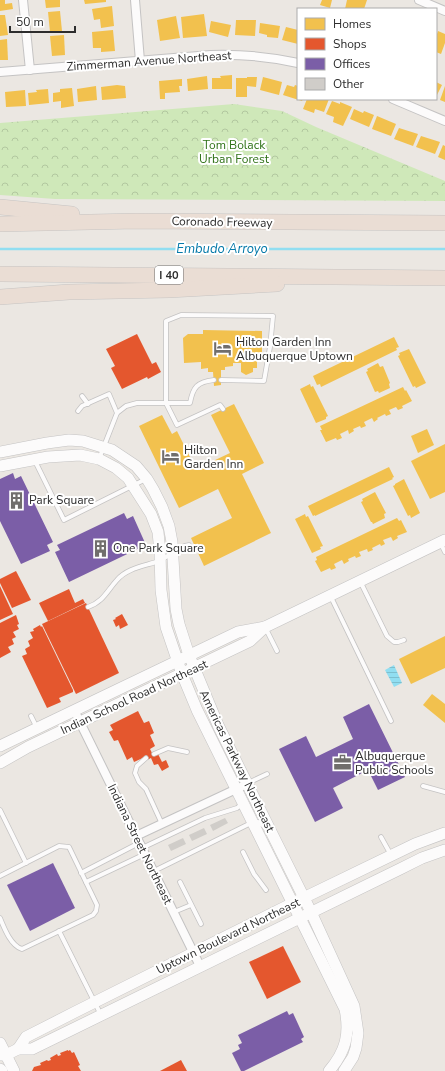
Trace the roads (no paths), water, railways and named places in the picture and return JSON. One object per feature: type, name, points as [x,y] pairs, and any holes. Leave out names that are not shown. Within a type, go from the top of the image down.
[{"type":"highway","points":[[0,207],[136,221]]},
{"type":"highway","name":"Coronado Freeway","points":[[0,224],[136,221],[445,223]]},
{"type":"highway","name":"I 40","points":[[0,274],[445,278]]},
{"type":"highway","points":[[0,297],[62,292],[169,290],[261,286],[339,278]]},
{"type":"street","points":[[23,0],[30,70]]},
{"type":"street","points":[[135,0],[140,61]]},
{"type":"street","points":[[419,0],[445,11]]},
{"type":"street","name":"Zimmerman Avenue Northeast","points":[[0,72],[211,55],[241,54],[271,57],[297,63]]},
{"type":"street","points":[[395,100],[445,121]]},
{"type":"street","name":"Americas Parkway Northeast","points":[[0,452],[69,440],[83,441],[112,450],[136,466],[147,479],[165,513],[169,526],[173,551],[176,609],[179,624],[189,654],[208,704],[246,793],[253,822],[344,1009],[348,1031],[346,1041],[340,1056],[329,1071]]},
{"type":"street","name":"Americas Parkway Northeast","points":[[0,466],[62,455],[80,455],[99,459],[116,468],[128,478],[151,514],[158,532],[162,611],[182,674],[197,710],[236,789],[246,793],[271,831],[311,912],[351,999],[356,1015],[358,1033],[353,1057],[344,1071]]},
{"type":"street","name":"Indian School Road Northeast","points":[[0,746],[189,654],[238,632],[265,627],[360,581],[443,545]]},
{"type":"street","name":"Indian School Road Northeast","points":[[0,763],[28,747],[250,641],[265,627]]},
{"type":"street","name":"Indiana Street Northeast","points":[[74,710],[200,966]]},
{"type":"street","points":[[141,845],[162,824],[236,789]]},
{"type":"street","name":"Uptown Boulevard Northeast","points":[[18,1049],[26,1037],[95,1002],[415,844],[445,833]]},
{"type":"street","name":"Uptown Boulevard Northeast","points":[[3,1055],[18,1049],[32,1049],[422,858],[445,850]]},
{"type":"street","points":[[0,1043],[3,1055],[14,1071]]},
{"type":"lane","points":[[221,380],[264,381],[270,347],[273,316],[180,315],[166,321],[166,403],[177,425],[220,405],[223,409]]},
{"type":"lane","points":[[99,459],[117,413],[126,406],[137,403],[190,403],[192,392],[199,384],[214,380]]},
{"type":"lane","points":[[78,411],[88,404],[109,394],[117,413]]},
{"type":"lane","points":[[82,396],[88,404]]},
{"type":"lane","points":[[35,459],[64,520],[147,479]]},
{"type":"lane","points":[[88,607],[96,605],[117,579],[132,570],[160,560],[181,546],[189,545]]},
{"type":"lane","points":[[360,581],[387,636],[394,642],[404,640]]},
{"type":"lane","points":[[330,595],[391,721]]},
{"type":"lane","points":[[265,627],[277,651]]},
{"type":"lane","points":[[31,716],[37,728]]},
{"type":"lane","points":[[154,754],[168,748],[187,752]]},
{"type":"lane","points":[[146,758],[137,766],[136,773],[139,782],[146,789],[162,824]]},
{"type":"lane","points":[[81,872],[205,818],[237,808],[246,793],[267,774]]},
{"type":"lane","points":[[423,786],[445,792]]},
{"type":"lane","points":[[0,810],[26,863]]},
{"type":"lane","points":[[154,871],[253,822],[258,822],[271,831]]},
{"type":"lane","points":[[380,837],[391,856]]},
{"type":"lane","points":[[86,882],[141,845]]},
{"type":"lane","points":[[0,876],[59,846],[69,847],[97,905],[96,911],[93,914],[22,949],[17,948],[1,924],[0,918]]},
{"type":"lane","points":[[243,852],[254,874],[266,890]]},
{"type":"lane","points":[[180,882],[201,924]]},
{"type":"lane","points":[[174,912],[191,905]]},
{"type":"lane","points":[[59,931],[101,1015]]},
{"type":"water","points":[[394,665],[402,683],[394,687],[385,670]]},
{"type":"waterway","name":"Embudo Arroyo","points":[[0,249],[445,249]]},
{"type":"place","name":"Hilton Garden Inn Albuquerque Uptown","points":[[223,349]]},
{"type":"place","name":"Hilton Garden Inn","points":[[171,457]]},
{"type":"place","name":"Park Square","points":[[16,500]]},
{"type":"place","name":"One Park Square","points":[[100,548]]},
{"type":"place","name":"Albuquerque Public Schools","points":[[342,763]]},
{"type":"park label","name":"Tom Bolack Urban Forest","points":[[234,152]]}]
